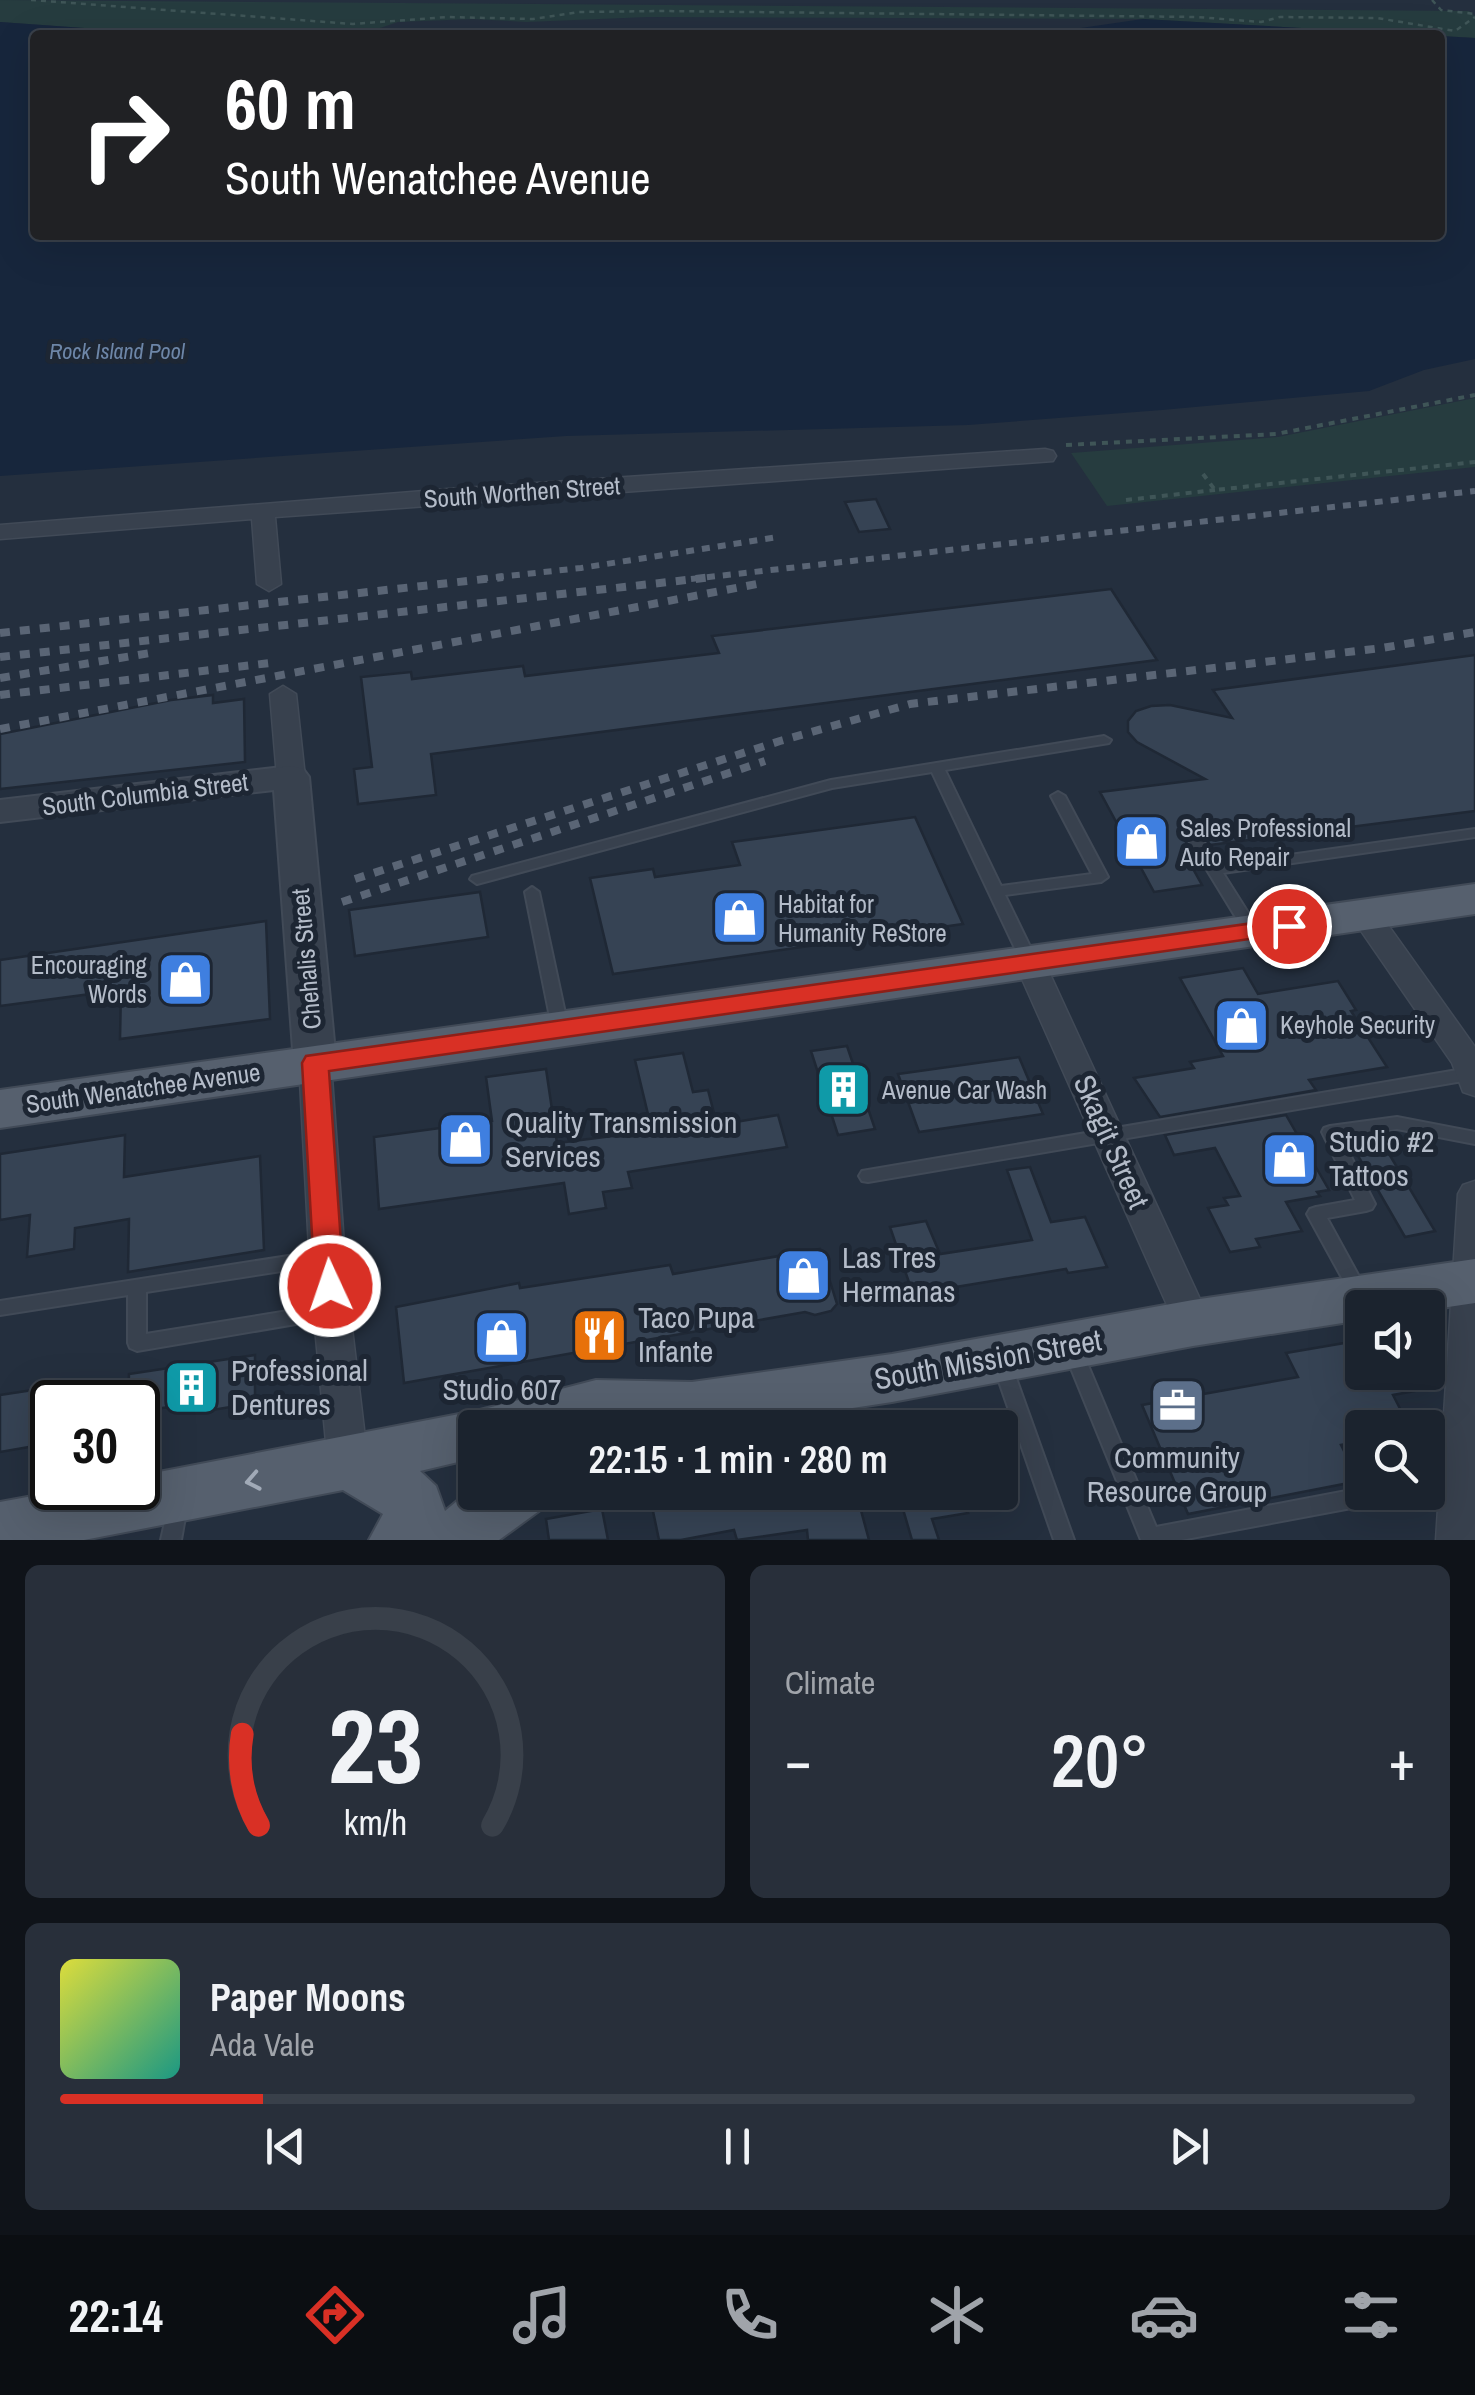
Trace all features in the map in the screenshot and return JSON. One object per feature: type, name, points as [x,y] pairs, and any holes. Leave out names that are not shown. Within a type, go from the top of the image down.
[{"type":"main road","name":"South Wenatchee Avenue","points":[[0,1109],[1475,899]]},
{"type":"main road","name":"South Mission Street","points":[[1414,1290],[1472,1281]]},
{"type":"main road","name":"South Mission Street","points":[[709,1410],[1193,1323],[1345,1301]]},
{"type":"main road","name":"South Mission Street","points":[[575,1410],[596,1405],[627,1410]]},
{"type":"main road","points":[[0,1529],[175,1518],[348,1463],[458,1438]]},
{"type":"main road","points":[[348,1463],[403,1489],[414,1504],[413,1528],[400,1540]]},
{"type":"main road","points":[[455,1540],[490,1510]]},
{"type":"street","name":"South Worthen Street","points":[[0,532],[1045,456]]},
{"type":"street","points":[[263,511],[269,584]]},
{"type":"street","name":"Chehalis Street","points":[[283,694],[332,1311],[348,1463]]},
{"type":"street","name":"South Columbia Street","points":[[0,810],[291,777]]},
{"type":"street","points":[[1365,916],[1456,1042],[1474,1077]]},
{"type":"street","name":"Skagit Street","points":[[1029,961],[1193,1323]]},
{"type":"street","points":[[1445,1477],[1467,1442],[1475,1194]]},
{"type":"street","points":[[1445,1494],[1456,1540]]},
{"type":"lane","points":[[477,879],[832,784],[1104,740]]},
{"type":"lane","points":[[936,768],[1029,961]]},
{"type":"lane","points":[[996,892],[1101,877],[1058,796]]},
{"type":"lane","points":[[1214,870],[1475,833]]},
{"type":"lane","points":[[1192,834],[1251,931]]},
{"type":"lane","points":[[532,892],[560,1028]]},
{"type":"lane","points":[[868,1176],[1474,1077]]},
{"type":"lane","points":[[1358,1290],[1316,1214],[1366,1204],[1330,1132],[1398,1123],[1475,1138]]},
{"type":"lane","points":[[0,1308],[328,1257]]},
{"type":"lane","points":[[137,1286],[136,1342],[332,1311]]},
{"type":"lane","points":[[1070,1346],[1150,1539],[1345,1501]]},
{"type":"lane","points":[[1000,1358],[1064,1540]]},
{"type":"path","points":[[31,0],[353,24],[447,16],[533,19],[578,12],[692,11],[1197,17],[1261,22],[1280,16],[1376,18],[1455,31],[1475,16]]},
{"type":"path","points":[[1432,0],[1441,10],[1475,16]]},
{"type":"path","points":[[1126,500],[1475,462]]},
{"type":"path","points":[[1203,474],[1215,490]]},
{"type":"green space","points":[[0,0],[1469,11],[1475,16],[1475,38],[1445,36],[1445,30],[1335,30],[1143,19],[473,19],[323,30],[111,30],[0,22]]},
{"type":"green space","points":[[1475,398],[1475,467],[1107,506],[1071,453],[1278,437]]},
{"type":"water","points":[[1143,19],[1338,30],[1067,30]]},
{"type":"water","name":"Rock Island Pool","points":[[0,22],[111,30],[30,30],[30,240],[1445,240],[1445,36],[1475,38],[1475,359],[1424,370],[1369,391],[968,425],[566,436],[0,476]]},
{"type":"building","points":[[876,499],[890,529],[859,532],[845,502]]},
{"type":"building","points":[[1111,589],[1157,660],[431,754],[436,795],[358,804],[354,769],[372,767],[361,677],[411,672],[412,679],[523,666],[525,676],[719,653],[712,636]]},
{"type":"building","points":[[1475,655],[1475,811],[1210,845],[1200,829],[1190,827],[1181,833],[1189,848],[1182,849],[1202,885],[1154,892],[1100,792],[1205,779],[1137,742],[1128,732],[1128,721],[1136,711],[1170,705],[1232,718],[1213,690]]},
{"type":"building","points":[[213,695],[213,703],[244,699],[245,762],[0,789],[0,734]]},
{"type":"building","points":[[915,817],[963,924],[613,974],[590,878],[653,869],[655,877],[740,865],[732,842]]},
{"type":"building","points":[[480,892],[488,937],[355,956],[349,910]]},
{"type":"building","points":[[266,921],[270,1019],[120,1039],[121,990],[0,1006],[0,960]]},
{"type":"building","points":[[1243,968],[1258,994],[1338,981],[1356,1010],[1351,1011],[1387,1067],[1309,1080],[1316,1090],[1160,1117],[1134,1078],[1194,1068],[1190,1062],[1223,1056],[1180,978]]},
{"type":"building","name":"Avenue Car Wash","points":[[847,1046],[875,1129],[838,1135],[811,1051]]},
{"type":"building","points":[[683,1053],[693,1092],[708,1090],[717,1125],[778,1115],[787,1147],[628,1172],[632,1188],[603,1192],[606,1208],[569,1214],[564,1183],[379,1209],[374,1137],[492,1121],[486,1077],[546,1069],[557,1143],[652,1131],[635,1060]]},
{"type":"building","points":[[1019,1057],[1043,1114],[919,1132],[898,1074]]},
{"type":"building","points":[[1286,1115],[1329,1190],[1317,1192],[1320,1196],[1286,1202],[1302,1231],[1256,1239],[1260,1247],[1230,1252],[1208,1208],[1228,1205],[1224,1198],[1240,1196],[1215,1148],[1174,1155],[1165,1135]]},
{"type":"building","points":[[125,1135],[124,1177],[260,1156],[264,1250],[128,1272],[129,1219],[75,1228],[74,1249],[27,1257],[30,1215],[0,1220],[0,1154]]},
{"type":"building","points":[[1379,1137],[1435,1231],[1405,1237],[1350,1142]]},
{"type":"building","points":[[1030,1167],[1051,1222],[1085,1217],[1107,1267],[1068,1273],[1066,1269],[913,1294],[890,1227],[926,1221],[940,1254],[1032,1240],[1007,1170]]},
{"type":"building","points":[[820,1249],[837,1304],[831,1311],[815,1315],[805,1312],[404,1383],[396,1307],[519,1283],[520,1288],[670,1265],[673,1274]]},
{"type":"building","points":[[1345,1343],[1345,1390],[1420,1390],[1393,1395],[1401,1410],[1345,1410],[1345,1444],[1341,1445],[1345,1453],[1345,1484],[1188,1514],[1142,1405],[1298,1377],[1286,1353]]},
{"type":"building","name":"Professional Dentures","points":[[255,1355],[255,1403],[194,1413],[186,1411],[187,1404],[160,1408],[160,1380],[129,1380],[129,1374]]},
{"type":"building","points":[[30,1390],[29,1447],[0,1452],[0,1395]]},
{"type":"building","points":[[602,1510],[608,1540],[549,1540],[546,1519]]},
{"type":"building","points":[[653,1510],[861,1510],[869,1540],[808,1540],[807,1530],[737,1540],[734,1530],[659,1540]]},
{"type":"building","points":[[903,1510],[967,1510],[968,1513],[932,1519],[939,1540],[912,1540]]},
{"type":"railway","points":[[691,579],[1475,491]]},
{"type":"railway","points":[[480,579],[581,568],[778,537]]},
{"type":"railway","points":[[0,633],[503,577]]},
{"type":"railway","points":[[0,657],[713,577]]},
{"type":"railway","points":[[0,729],[757,584]]},
{"type":"railway","points":[[355,879],[780,741],[910,704],[1382,648],[1475,632]]},
{"type":"railway","points":[[0,678],[150,653]]},
{"type":"railway","points":[[0,695],[270,663]]},
{"type":"railway","points":[[342,902],[765,761]]},
{"type":"place","name":"Sales Professional Auto Repair","points":[[1141,842]]},
{"type":"place","name":"Habitat for Humanity ReStore","points":[[739,918]]},
{"type":"place","name":"Encouraging Words","points":[[186,979]]},
{"type":"place","name":"Keyhole Security","points":[[1241,1025]]},
{"type":"place","name":"Avenue Car Wash","points":[[843,1090]]},
{"type":"place","name":"Quality Transmission Services","points":[[466,1140]]},
{"type":"place","name":"Studio #2 Tattoos","points":[[1290,1159]]},
{"type":"place","name":"Las Tres Hermanas","points":[[803,1275]]},
{"type":"place","name":"Taco Pupa Infante","points":[[599,1335]]},
{"type":"place","name":"Studio 607","points":[[502,1338]]},
{"type":"place","name":"Professional Dentures","points":[[192,1388]]},
{"type":"place","name":"Community Resource Group","points":[[1177,1406]]},
{"type":"route","points":[[330,1286],[315,1063],[1289,926]]}]
